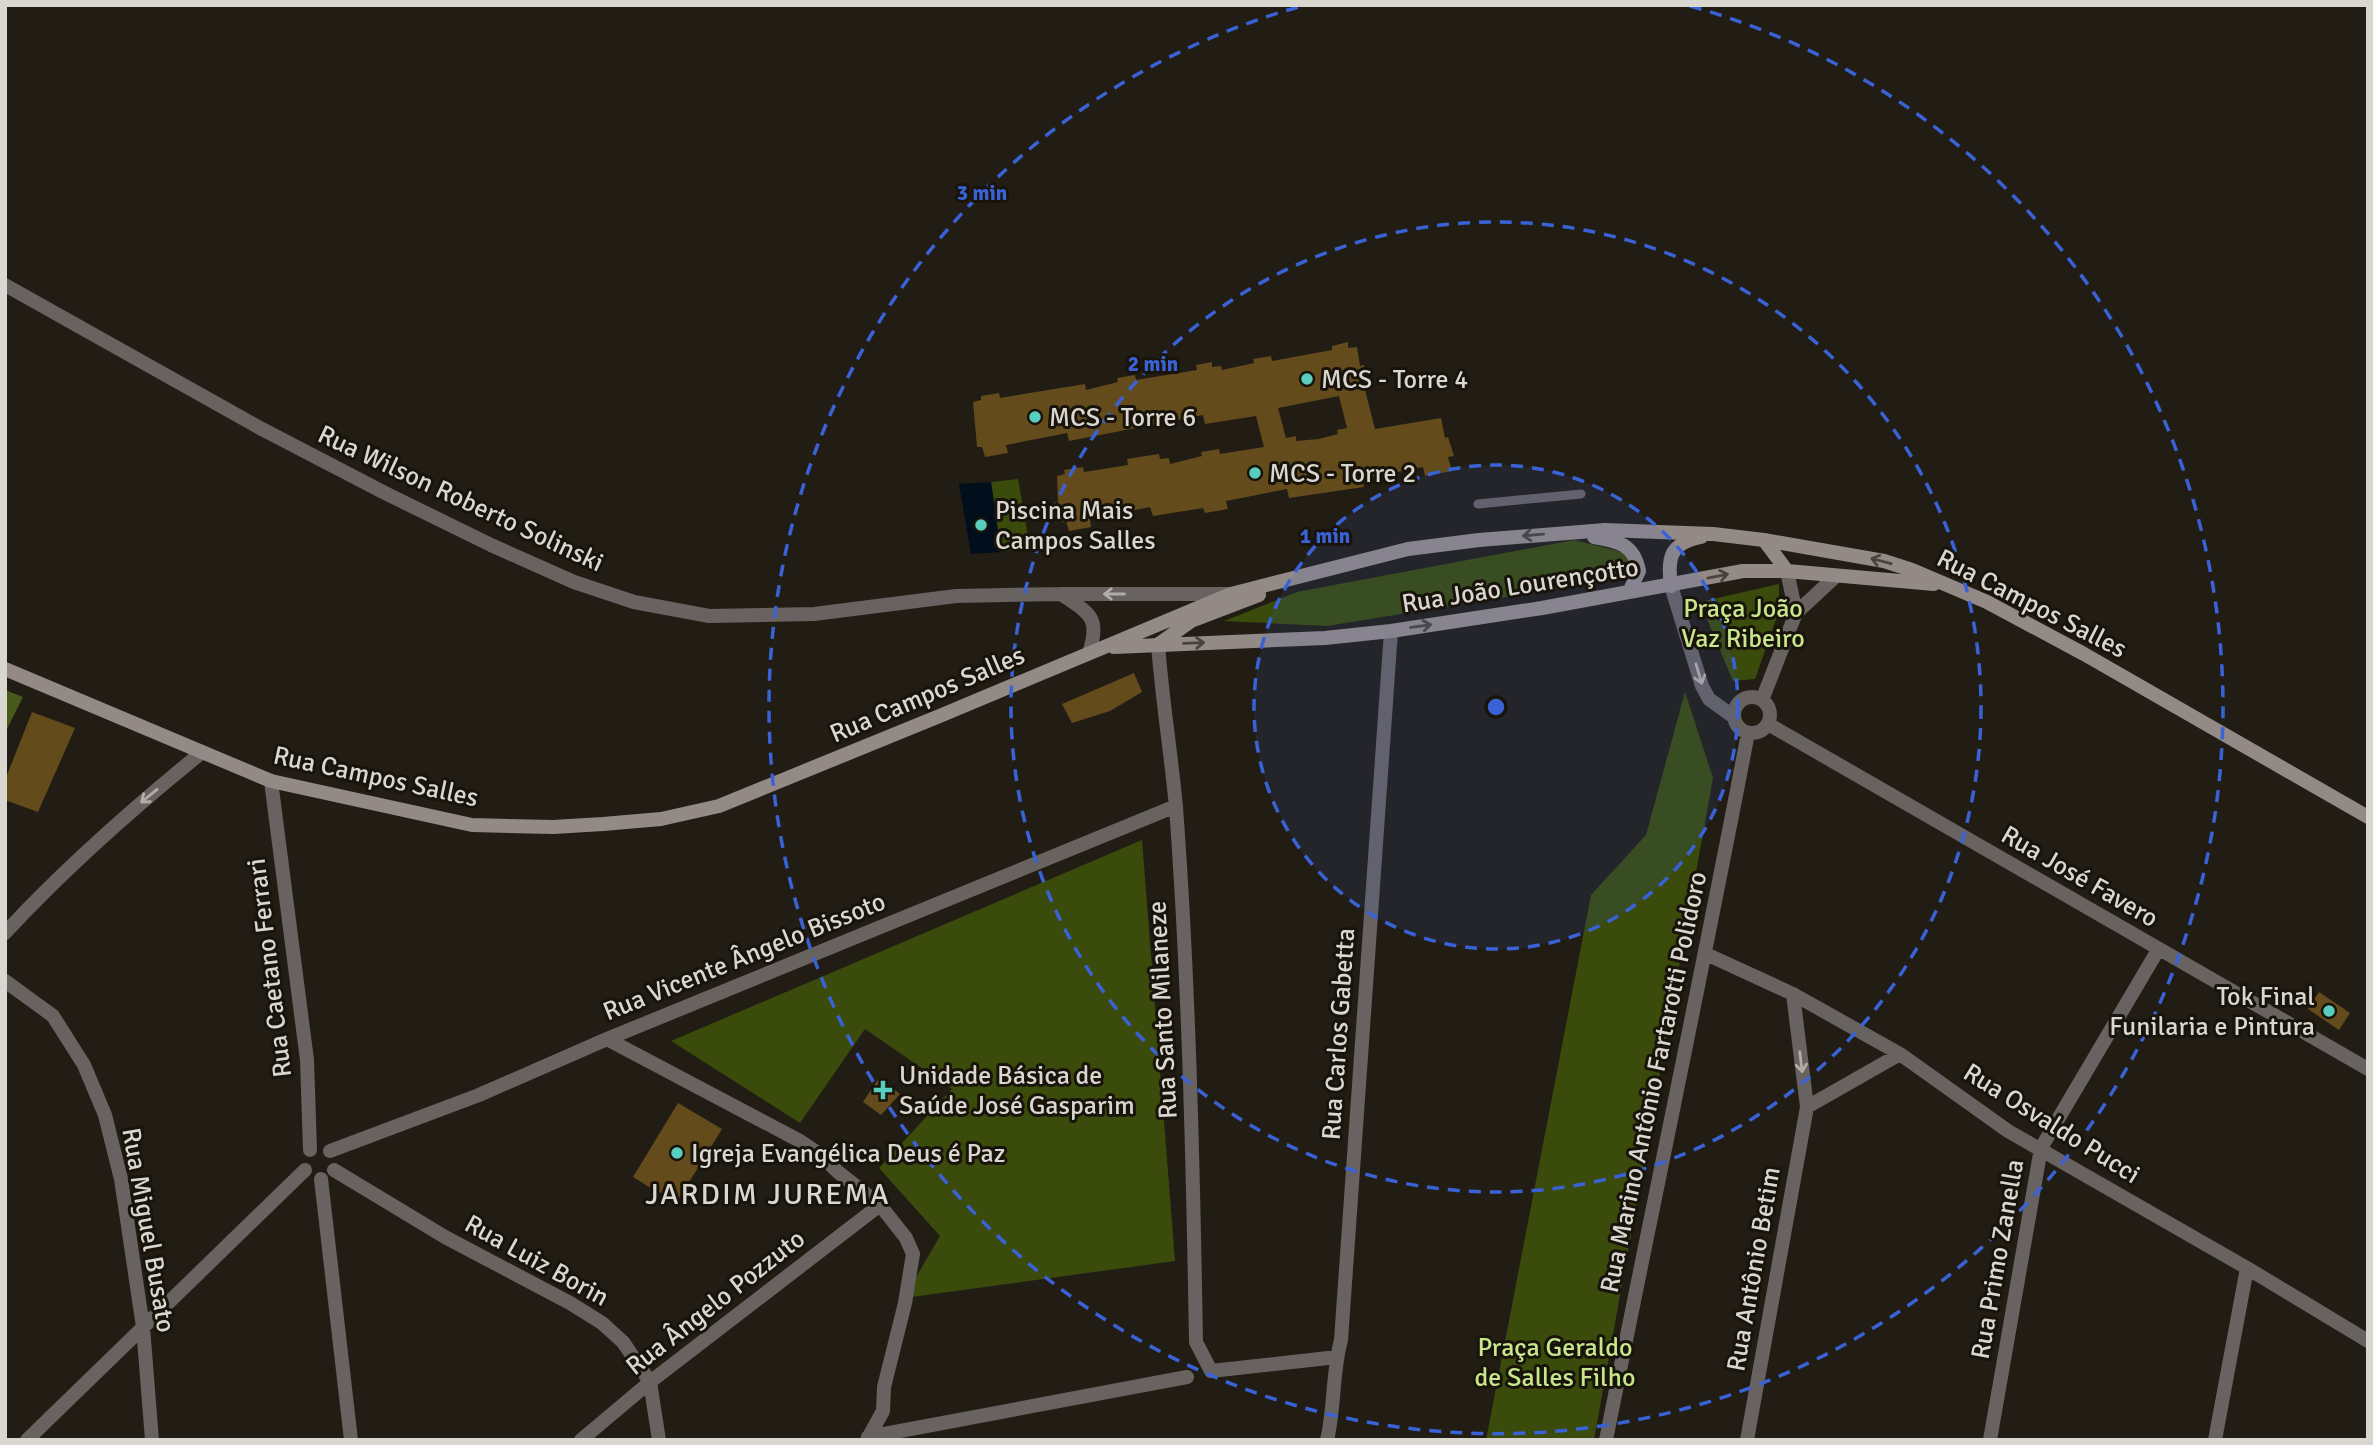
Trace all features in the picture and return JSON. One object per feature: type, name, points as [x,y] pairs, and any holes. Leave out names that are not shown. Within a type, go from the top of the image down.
[{"type":"main road","name":"Rua Campos Salles","points":[[5,669],[271,781],[471,825],[553,827],[661,819],[719,806],[1231,594],[1408,549],[1605,530],[1713,534],[1884,561],[1987,602],[2084,654],[2368,817]]},
{"type":"main road","points":[[1566,533],[1612,540],[1633,553],[1639,570],[1629,593]]},
{"type":"main road","points":[[1671,586],[1668,564],[1673,551],[1695,538],[1713,534]]},
{"type":"main road","points":[[1764,540],[1787,571]]},
{"type":"main road","name":"Rua João Lourençotto","points":[[1095,650],[1158,644],[1325,638],[1391,631],[1671,586],[1743,571],[1787,571],[1944,585]]},
{"type":"main road","name":"Rua Campos Salles","points":[[1158,644],[1191,621],[1309,574]]},
{"type":"street","name":"Rua Wilson Roberto Solinski","points":[[5,285],[260,428],[363,482],[491,545],[574,582],[634,602],[709,616],[814,614],[956,596],[1231,594]]},
{"type":"street","points":[[1787,571],[1796,613]]},
{"type":"street","points":[[1762,700],[1796,613],[1836,576]]},
{"type":"street","points":[[1671,586],[1702,686],[1709,699],[1734,717],[1738,727],[1748,733],[1759,732],[1768,724],[1770,716],[1768,707],[1762,700],[1752,697],[1743,700],[1736,708],[1734,717]]},
{"type":"street","points":[[1061,594],[1089,613],[1096,633],[1095,650]]},
{"type":"street","name":"Rua Carlos Gabetta","points":[[1326,1440],[1332,1418],[1336,1357],[1342,1329],[1391,631]]},
{"type":"street","name":"Rua Santo Milaneze","points":[[1158,644],[1175,806],[1193,1136],[1196,1342],[1211,1371],[1336,1357]]},
{"type":"street","name":"Rua José Favero","points":[[1768,724],[2368,1069]]},
{"type":"street","name":"Rua Marino Antônio Fartarotti Polidoro","points":[[1606,1440],[1706,954],[1748,733]]},
{"type":"street","points":[[5,933],[51,883],[128,813],[201,753]]},
{"type":"street","name":"Rua Caetano Ferrari","points":[[271,781],[307,1060],[310,1150]]},
{"type":"street","name":"Rua Vicente Ângelo Bissoto","points":[[330,1151],[479,1095],[607,1039],[1175,806]]},
{"type":"street","name":"Rua Primo Zanella","points":[[1990,1440],[2040,1148],[2158,950]]},
{"type":"street","name":"Rua Osvaldo Pucci","points":[[1706,954],[1793,994],[1900,1054],[2008,1130],[2368,1341]]},
{"type":"street","name":"Rua Miguel Busato","points":[[5,981],[53,1017],[84,1065],[105,1115],[121,1179],[143,1327],[152,1440]]},
{"type":"street","name":"Rua Antônio Betim","points":[[1747,1440],[1807,1107],[1793,994]]},
{"type":"street","points":[[607,1039],[800,1141],[880,1205],[906,1238],[913,1254],[905,1303],[884,1387],[883,1411],[867,1438]]},
{"type":"street","points":[[1807,1107],[1900,1054]]},
{"type":"street","points":[[320,1147],[330,1151],[335,1160],[331,1175],[321,1179],[311,1177],[305,1170],[304,1158],[310,1150],[320,1147]]},
{"type":"street","points":[[27,1440],[305,1170]]},
{"type":"street","name":"Rua Luiz Borin","points":[[334,1170],[445,1237],[602,1323],[623,1342],[650,1382],[659,1440]]},
{"type":"street","points":[[321,1179],[351,1440]]},
{"type":"street","name":"Rua Ângelo Pozzuto","points":[[580,1440],[650,1382],[880,1205]]},
{"type":"street","points":[[2216,1440],[2247,1268]]},
{"type":"street","points":[[867,1438],[1187,1377]]},
{"type":"lane","points":[[1478,504],[1581,494]]},
{"type":"green space","points":[[1018,479],[1030,548],[1001,552],[991,482]]},
{"type":"green space","points":[[1574,540],[1634,555],[1630,577],[1327,626],[1224,621],[1297,592]]},
{"type":"green space","name":"Praça João Vaz Ribeiro","points":[[1779,584],[1779,611],[1755,679],[1733,681],[1700,602]]},
{"type":"green space","points":[[5,690],[23,697],[5,733]]},
{"type":"green space","name":"Praça Geraldo de Salles Filho","points":[[1685,692],[1713,778],[1594,1440],[1486,1440],[1591,895],[1646,835]]},
{"type":"green space","points":[[1142,840],[1175,1261],[904,1298],[940,1236],[879,1168],[952,1089],[865,1029],[800,1123],[671,1041]]},
{"type":"water","name":"Piscina Mais Campos Salles","points":[[991,482],[1001,552],[971,554],[959,484]]},
{"type":"building","points":[[1348,342],[1348,348],[1357,347],[1360,366],[1364,365],[1369,385],[1364,386],[1375,429],[1441,418],[1445,438],[1448,437],[1454,456],[1448,457],[1452,471],[1425,476],[1423,467],[1362,479],[1364,487],[1289,498],[1287,489],[1226,501],[1228,509],[1205,513],[1203,508],[1153,516],[1150,507],[1090,519],[1091,527],[1069,531],[1066,521],[1061,522],[1058,505],[1057,476],[1065,474],[1064,470],[1083,467],[1084,472],[1128,465],[1127,459],[1159,454],[1160,459],[1169,458],[1170,464],[1202,456],[1201,452],[1219,449],[1220,454],[1264,447],[1256,416],[1205,424],[1203,415],[1069,441],[1067,433],[1006,445],[1008,453],[985,457],[982,447],[977,447],[973,402],[981,400],[981,396],[999,393],[1000,398],[1085,384],[1086,390],[1118,382],[1117,378],[1135,375],[1136,380],[1197,370],[1196,365],[1212,362],[1212,367],[1221,366],[1222,370],[1254,363],[1253,359],[1271,356],[1272,361],[1332,350],[1332,346]],"holes":[[[1339,396],[1347,428],[1337,430],[1338,434],[1319,439],[1296,441],[1296,436],[1286,438],[1278,408]]]},
{"type":"building","points":[[1134,673],[1142,692],[1110,711],[1072,723],[1062,704]]},
{"type":"building","points":[[32,712],[75,728],[38,812],[5,800],[5,780]]},
{"type":"building","name":"Tok Final Funilaria e Pintura","points":[[2319,992],[2350,1013],[2339,1030],[2308,1009]]},
{"type":"building","name":"Unidade Básica de Saúde José Gasparim","points":[[879,1078],[900,1094],[881,1115],[863,1102]]},
{"type":"building","name":"Igreja Evangélica Deus é Paz","points":[[678,1103],[722,1129],[678,1200],[633,1177]]},
{"type":"place","name":"MCS - Torre 4","points":[[1307,379]]},
{"type":"place","name":"MCS - Torre 6","points":[[1035,417]]},
{"type":"place","name":"MCS - Torre 2","points":[[1255,473]]},
{"type":"place","name":"Piscina Mais Campos Salles","points":[[981,525]]},
{"type":"place","name":"Tok Final Funilaria e Pintura","points":[[2329,1011]]},
{"type":"place","name":"Unidade Básica de Saúde José Gasparim","points":[[883,1090]]},
{"type":"place","name":"Igreja Evangélica Deus é Paz","points":[[677,1153]]},
{"type":"district","name":"JARDIM JUREMA","points":[[768,1194]]}]
